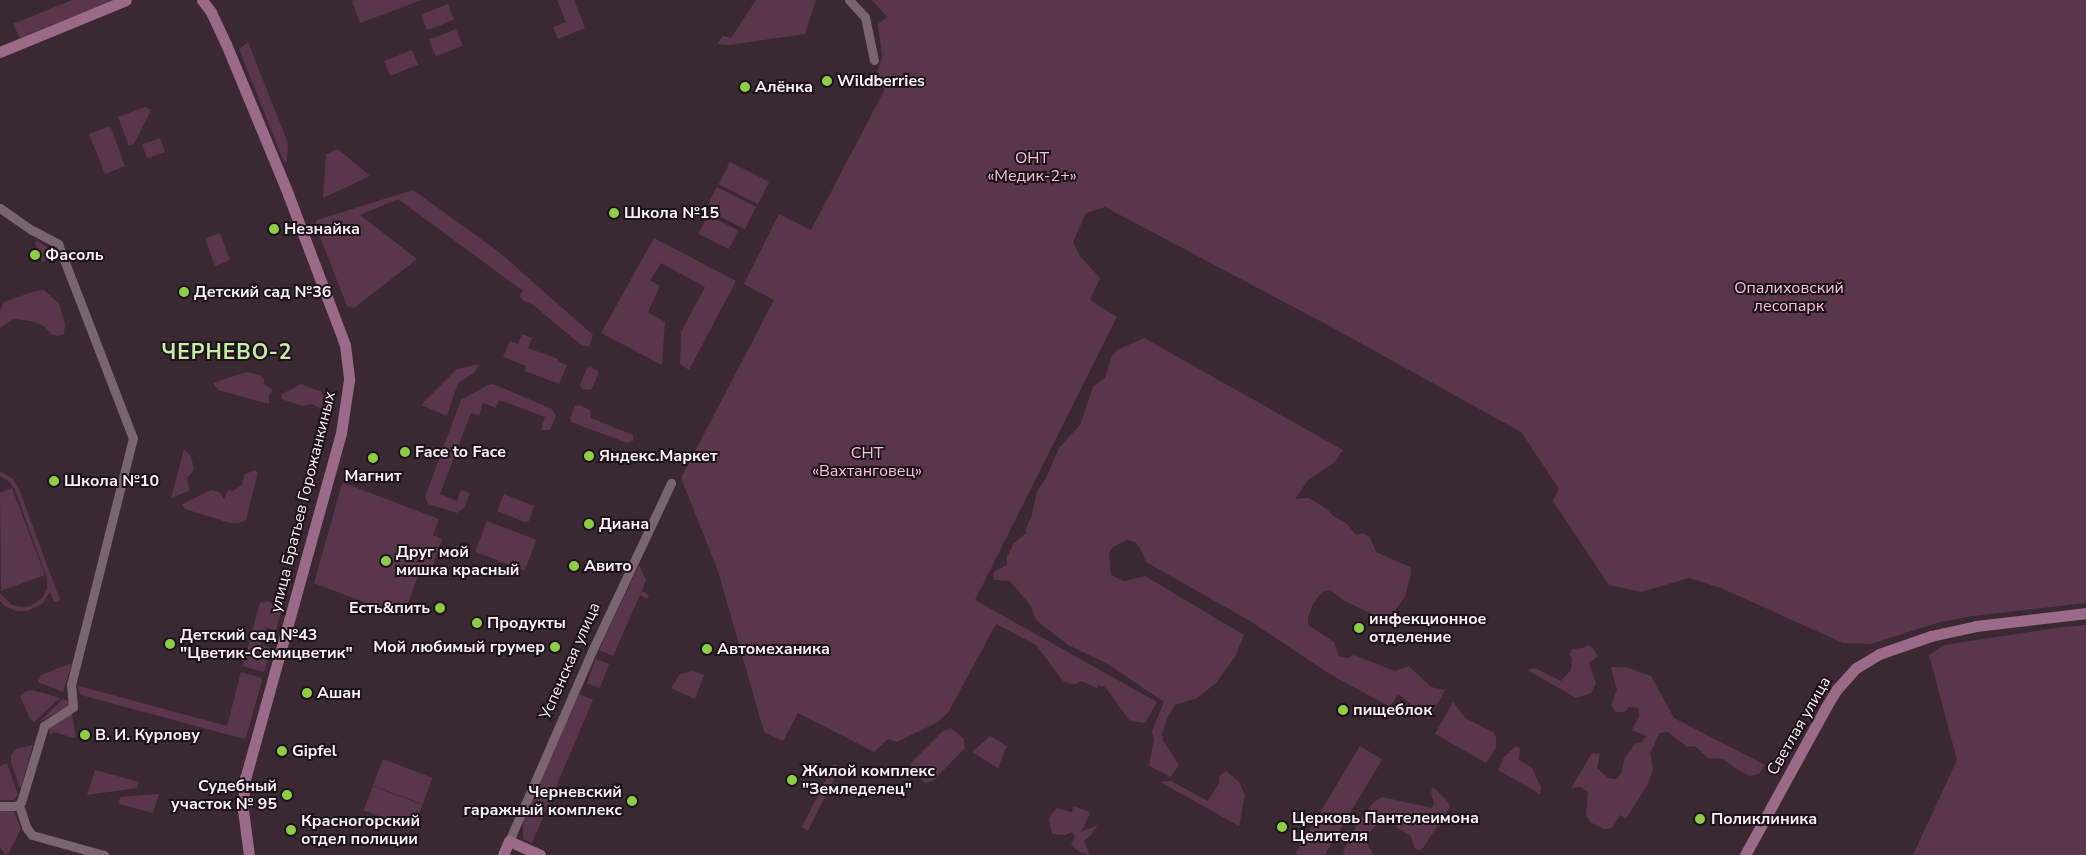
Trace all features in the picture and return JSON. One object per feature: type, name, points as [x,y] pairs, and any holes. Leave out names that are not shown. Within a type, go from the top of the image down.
[{"type":"street","points":[[0,52],[126,0]]},
{"type":"street","name":"улица Братьев Горожанкиных","points":[[202,0],[212,12],[288,194],[345,345],[349,380],[341,433],[243,792],[244,828],[249,855]]},
{"type":"street","points":[[849,0],[865,18],[874,60]]},
{"type":"street","points":[[0,208],[32,230],[58,244],[133,438],[71,684],[73,706],[44,726],[19,805],[28,831],[32,835],[104,855]]},
{"type":"street","name":"Успенская улица","points":[[503,855],[592,651],[671,483]]},
{"type":"street","name":"Светлая улица","points":[[1745,855],[1836,689],[1856,668],[1879,654],[1930,636],[1976,626],[2086,612]]},
{"type":"street","points":[[0,806],[19,805]]},
{"type":"street","points":[[509,841],[540,855]]},
{"type":"green space","points":[[72,0],[114,0],[20,38],[13,24]]},
{"type":"green space","points":[[422,0],[360,23],[352,1]]},
{"type":"green space","points":[[557,0],[574,0],[585,28],[558,39],[553,27],[566,22]]},
{"type":"green space","points":[[756,0],[816,0],[805,34],[730,45],[717,44],[723,36],[731,38]]},
{"type":"green space","name":"Опалиховский лесопарк","points":[[872,0],[2086,0],[2086,603],[1973,616],[1940,622],[1871,644],[1843,643],[1721,588],[1689,578],[1641,592],[1609,585],[1553,501],[1559,489],[1521,432],[1335,329],[1105,207],[1086,213],[1073,242],[1080,256],[1100,278],[1090,300],[1117,317],[975,600],[1157,702],[1145,723],[1130,721],[1105,687],[1098,685],[1097,688],[1081,681],[1074,685],[1063,681],[1036,645],[996,624],[948,713],[936,723],[897,742],[888,739],[874,752],[798,713],[783,741],[764,732],[718,571],[681,478],[774,300],[744,284],[779,214],[811,230],[885,89],[874,82],[882,57],[878,24],[887,17]]},
{"type":"green space","points":[[448,4],[454,20],[427,30],[421,14]]},
{"type":"green space","points":[[456,29],[463,46],[436,57],[429,40]]},
{"type":"green space","points":[[248,42],[288,143],[287,161],[284,162],[239,49]]},
{"type":"green space","points":[[412,50],[418,65],[390,76],[384,61]]},
{"type":"green space","points":[[145,107],[151,110],[134,144],[129,146],[118,117]]},
{"type":"green space","points":[[107,127],[111,128],[125,166],[105,174],[89,134]]},
{"type":"green space","points":[[160,138],[165,152],[147,159],[142,144]]},
{"type":"green space","points":[[338,149],[370,176],[323,198],[326,154]]},
{"type":"green space","points":[[730,162],[769,182],[758,204],[719,184]]},
{"type":"green space","points":[[717,187],[756,207],[745,229],[706,209]]},
{"type":"green space","points":[[413,190],[499,252],[593,335],[589,347],[580,344],[532,304],[524,301],[519,296],[523,291],[398,199],[360,215],[417,259],[354,308],[347,306],[315,224],[317,220]]},
{"type":"green space","points":[[708,215],[738,230],[729,249],[698,234]]},
{"type":"green space","points":[[220,233],[230,260],[215,266],[205,238]]},
{"type":"green space","points":[[654,238],[736,281],[689,370],[680,364],[681,332],[705,287],[661,263],[650,280],[660,286],[648,312],[665,322],[662,365],[601,333]]},
{"type":"green space","points":[[37,241],[49,248],[55,257],[42,262],[35,242]]},
{"type":"green space","points":[[44,290],[59,304],[65,324],[64,334],[58,336],[51,334],[44,326],[31,321],[14,319],[0,328],[0,310],[4,302],[35,291]]},
{"type":"green space","points":[[522,334],[532,338],[528,348],[558,359],[558,362],[567,365],[559,384],[525,371],[526,366],[503,357],[510,341],[518,344]]},
{"type":"green space","points":[[1144,338],[1343,450],[1334,463],[1308,480],[1295,499],[1309,498],[1346,523],[1356,535],[1363,533],[1370,537],[1376,552],[1410,567],[1411,574],[1405,596],[1394,612],[1388,616],[1380,618],[1343,600],[1330,590],[1322,592],[1313,604],[1308,617],[1308,625],[1334,642],[1339,656],[1347,658],[1354,655],[1395,671],[1409,666],[1431,687],[1445,690],[1429,719],[1398,694],[1390,707],[1328,673],[1250,621],[1146,562],[1135,542],[1127,540],[1113,547],[1109,553],[1111,575],[1124,581],[1145,576],[1244,635],[1235,657],[1216,683],[1197,698],[1175,705],[1167,719],[1162,733],[1163,740],[1179,765],[1171,777],[1149,766],[1154,739],[1152,731],[1164,702],[1106,663],[1068,645],[1036,620],[1030,605],[1010,581],[994,580],[993,572],[1007,565],[1007,557],[1014,543],[1026,533],[1025,530],[1032,515],[1037,491],[1046,478],[1059,448],[1080,425],[1093,387],[1105,378],[1112,356],[1117,350]]},
{"type":"green space","points":[[479,364],[474,373],[458,383],[447,416],[421,405],[457,369]]},
{"type":"green space","points":[[590,367],[598,371],[598,375],[591,390],[582,389],[580,385],[587,368]]},
{"type":"green space","points":[[246,372],[260,375],[264,379],[264,384],[273,390],[269,394],[269,404],[218,390],[213,383]]},
{"type":"green space","points":[[301,384],[322,392],[324,398],[322,409],[312,404],[302,406],[282,399],[282,394]]},
{"type":"green space","points":[[493,384],[552,409],[556,416],[550,430],[541,430],[545,417],[499,400],[496,408],[483,403],[479,415],[471,413],[440,494],[457,501],[461,490],[470,493],[464,508],[457,513],[428,504],[425,497],[461,400]]},
{"type":"green space","points":[[580,405],[590,410],[591,418],[633,435],[633,441],[627,443],[571,422],[570,418],[575,406]]},
{"type":"green space","points":[[184,449],[191,456],[194,470],[187,478],[189,491],[171,498]]},
{"type":"green space","points":[[254,470],[258,472],[246,520],[239,523],[230,523],[185,509],[182,504],[211,490],[219,492],[224,499],[228,490],[233,491],[242,485],[244,475]]},
{"type":"green space","points":[[0,471],[13,479],[19,489],[60,600],[54,602],[50,592],[42,604],[27,611],[16,611],[5,606],[0,601],[0,593],[12,605],[31,606],[43,597],[47,588],[47,578],[15,490],[10,482],[0,476]]},
{"type":"green space","points":[[344,483],[439,519],[433,535],[442,539],[432,568],[422,565],[403,617],[314,583],[342,484]]},
{"type":"green space","points":[[12,488],[45,575],[1,591],[0,493]]},
{"type":"green space","points":[[504,494],[534,506],[529,521],[524,522],[497,511]]},
{"type":"green space","points":[[487,521],[536,540],[525,571],[475,552]]},
{"type":"green space","points":[[639,565],[646,580],[642,591],[649,595],[647,599],[640,595],[613,656],[599,650]]},
{"type":"green space","points":[[281,600],[284,601],[276,630],[266,628],[261,645],[271,648],[264,672],[243,666],[260,602],[265,603],[265,601],[279,605]]},
{"type":"green space","points":[[2086,625],[2086,855],[1913,855],[1957,760],[1929,655],[1944,645]]},
{"type":"green space","points":[[1587,645],[1592,647],[1598,656],[1589,663],[1596,683],[1591,693],[1576,698],[1527,670],[1535,668],[1561,681],[1571,670],[1572,659],[1570,654],[1572,649],[1583,648]]},
{"type":"green space","points":[[596,659],[609,664],[600,688],[587,683]]},
{"type":"green space","points":[[72,663],[63,692],[38,682],[41,675]]},
{"type":"green space","points":[[1611,667],[1626,667],[1651,676],[1674,718],[1765,765],[1759,774],[1750,776],[1736,769],[1723,759],[1708,758],[1695,746],[1687,747],[1668,732],[1660,733],[1650,753],[1653,769],[1648,784],[1626,819],[1620,815],[1612,828],[1604,829],[1590,822],[1586,815],[1588,792],[1581,787],[1571,788],[1592,753],[1600,754],[1597,768],[1608,778],[1616,779],[1621,773],[1625,757],[1635,744],[1642,742],[1646,736],[1632,730],[1639,716],[1638,708],[1629,707],[1624,712],[1616,712],[1611,705],[1617,690]]},
{"type":"green space","points":[[693,671],[704,675],[695,699],[671,688],[680,674]]},
{"type":"green space","points":[[241,672],[261,678],[262,681],[244,739],[81,695],[78,690],[79,686],[227,726]]},
{"type":"green space","points":[[33,690],[60,698],[34,722],[30,719],[20,696],[26,691]]},
{"type":"green space","points":[[579,694],[593,700],[532,843],[523,839],[523,819]]},
{"type":"green space","points":[[63,699],[69,702],[68,707],[39,722]]},
{"type":"green space","points":[[1453,702],[1465,718],[1493,732],[1496,737],[1496,747],[1486,763],[1435,734]]},
{"type":"green space","points":[[72,714],[76,737],[73,738],[55,732],[50,735],[49,728]]},
{"type":"green space","points":[[951,728],[964,739],[965,748],[934,780],[925,783],[912,771],[911,763],[943,731]]},
{"type":"green space","points":[[990,736],[1007,746],[998,768],[972,752]]},
{"type":"green space","points":[[33,745],[21,787],[19,787],[11,762],[11,755],[16,749]]},
{"type":"green space","points":[[1360,746],[1382,759],[1325,855],[1299,855],[1296,853]]},
{"type":"green space","points":[[1516,746],[1520,749],[1519,760],[1532,768],[1541,787],[1540,794],[1498,770],[1504,757]]},
{"type":"green space","points":[[383,759],[432,778],[422,804],[373,785]]},
{"type":"green space","points":[[7,763],[18,795],[14,800],[0,800],[0,766]]},
{"type":"green space","points":[[834,764],[840,767],[808,830],[802,827]]},
{"type":"green space","points":[[95,770],[139,782],[137,788],[87,795]]},
{"type":"green space","points":[[1226,771],[1239,782],[1245,795],[1239,826],[1160,782],[1171,781],[1208,801],[1219,783],[1219,776]]},
{"type":"green space","points":[[373,786],[422,805],[413,829],[364,810]]},
{"type":"green space","points":[[1433,787],[1448,802],[1450,807],[1423,848],[1418,850],[1414,847],[1411,836],[1397,828],[1391,818],[1386,815],[1367,835],[1365,840],[1373,854],[1379,855],[1345,855],[1343,851],[1359,821],[1373,803],[1382,797],[1432,808],[1434,803],[1431,792]]},
{"type":"green space","points":[[159,794],[153,813],[119,804],[120,797]]},
{"type":"green space","points":[[1073,806],[1088,811],[1090,814],[1081,832],[1098,825],[1084,841],[1090,855],[1081,853],[1071,845],[1075,836],[1072,832],[1065,835],[1052,834],[1049,818],[1057,808],[1072,812]]},
{"type":"green space","points":[[0,810],[14,811],[21,829],[8,854],[5,854],[0,847]]},
{"type":"place","name":"Wildberries","points":[[827,81]]},
{"type":"place","name":"Алёнка","points":[[745,87]]},
{"type":"place","name":"Школа №15","points":[[614,213]]},
{"type":"place","name":"Незнайка","points":[[274,229]]},
{"type":"place","name":"Фасоль","points":[[35,255]]},
{"type":"place","name":"Детский сад №36","points":[[184,292]]},
{"type":"place","name":"Face to Face","points":[[405,452]]},
{"type":"place","name":"Яндекс.Маркет","points":[[589,456]]},
{"type":"place","name":"Магнит","points":[[373,458]]},
{"type":"place","name":"Школа №10","points":[[54,481]]},
{"type":"place","name":"Диана","points":[[589,524]]},
{"type":"place","name":"Друг мой мишка красный","points":[[386,561]]},
{"type":"place","name":"Авито","points":[[574,566]]},
{"type":"place","name":"Есть&пить","points":[[440,608]]},
{"type":"place","name":"Продукты","points":[[477,623]]},
{"type":"place","name":"инфекционное отделение","points":[[1359,628]]},
{"type":"place","name":"Детский сад №43 \"Цветик-Семицветик\"","points":[[170,644]]},
{"type":"place","name":"Мой любимый грумер","points":[[555,647]]},
{"type":"place","name":"Автомеханика","points":[[707,649]]},
{"type":"place","name":"Ашан","points":[[307,693]]},
{"type":"place","name":"пищеблок","points":[[1343,710]]},
{"type":"place","name":"В. И. Курлову","points":[[85,735]]},
{"type":"place","name":"Gipfel","points":[[282,751]]},
{"type":"place","name":"Жилой комплекс \"Земледелец\"","points":[[792,780]]},
{"type":"place","name":"Судебный участок № 95","points":[[287,795]]},
{"type":"place","name":"Черневский гаражный комплекс","points":[[632,801]]},
{"type":"place","name":"Поликлиника","points":[[1700,819]]},
{"type":"place","name":"Церковь Пантелеимона Целителя","points":[[1282,827]]},
{"type":"place","name":"Красногорский отдел полиции","points":[[291,830]]},
{"type":"district","name":"ЧЕРНЕВО-2","points":[[227,352]]},
{"type":"park label","name":"ОНТ «Медик-2+»","points":[[1032,167]]},
{"type":"park label","name":"СНТ «Вахтанговец»","points":[[867,462]]}]
